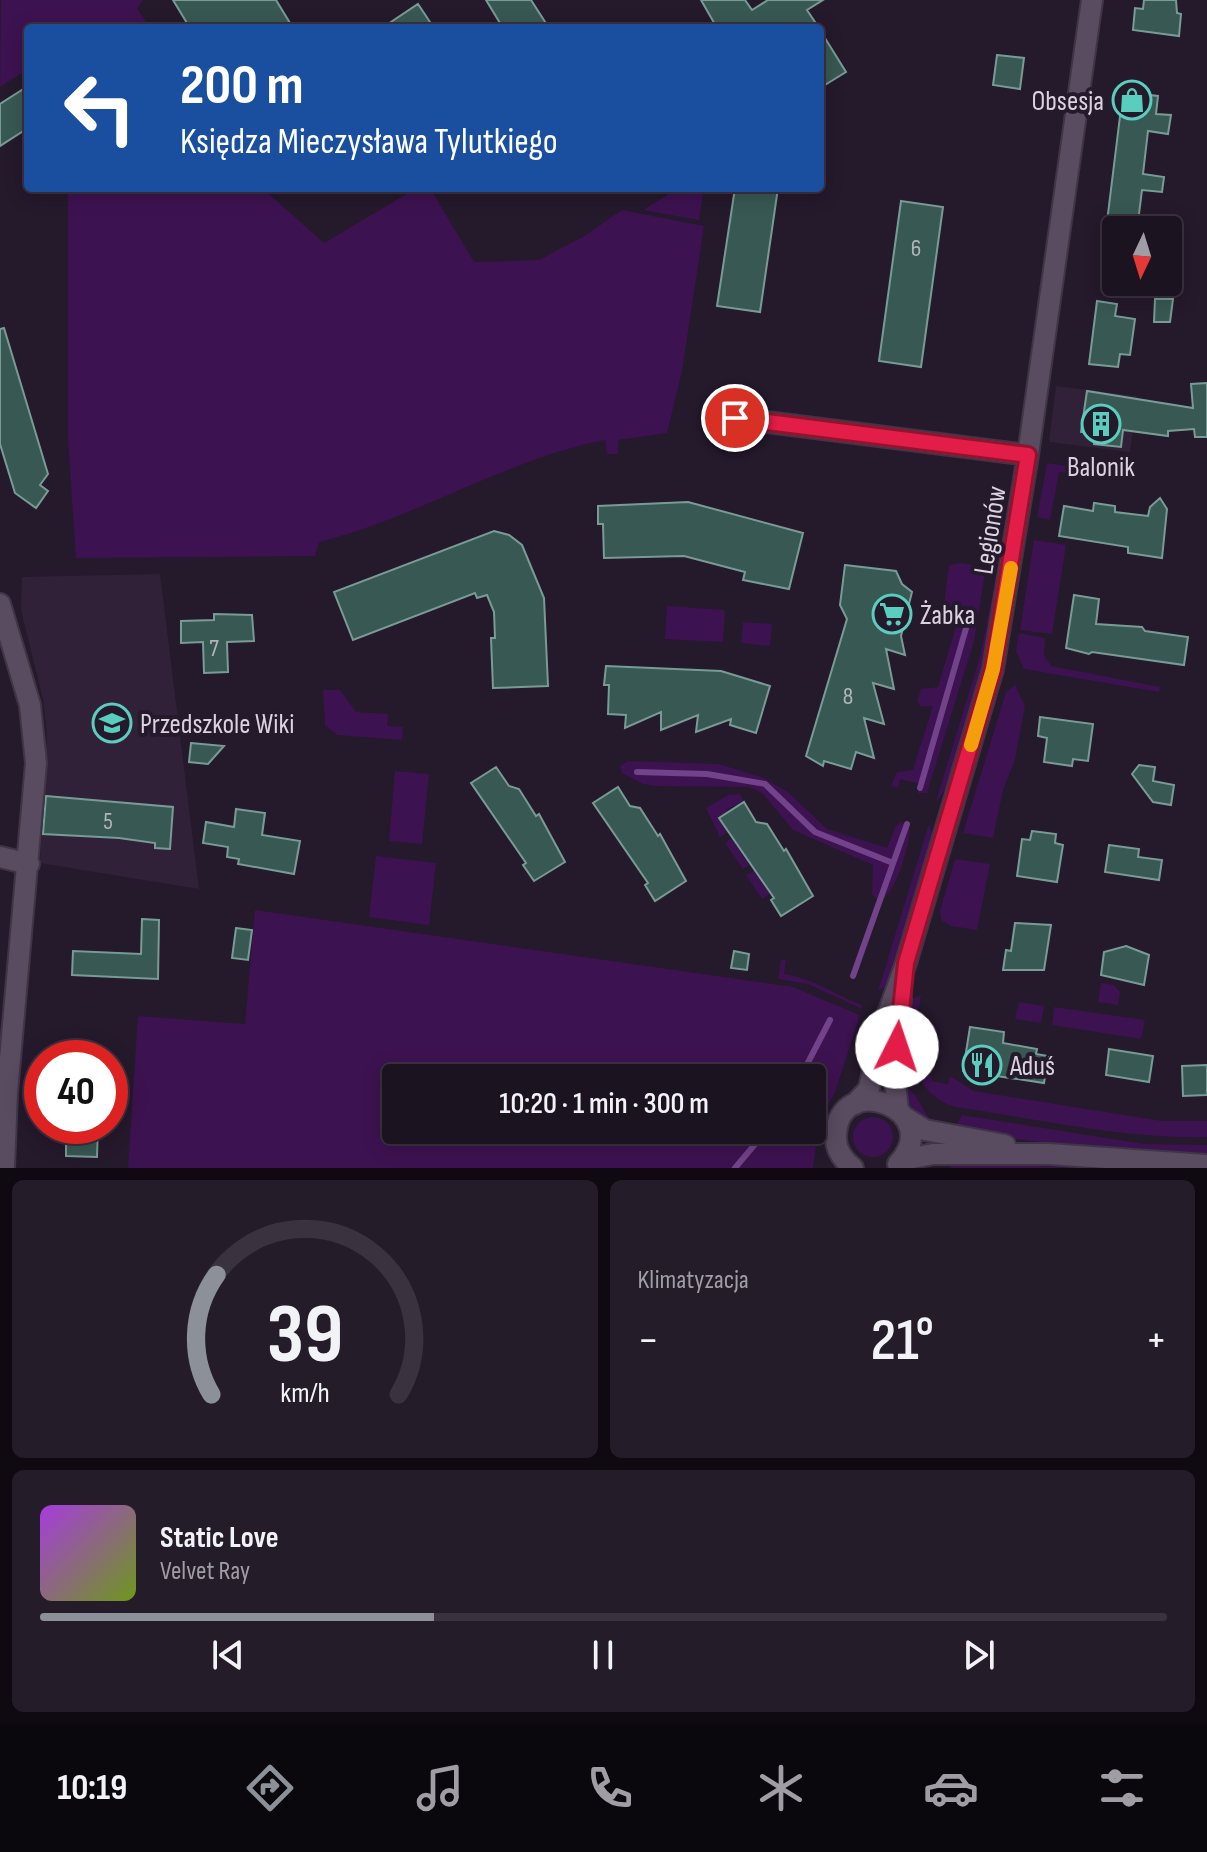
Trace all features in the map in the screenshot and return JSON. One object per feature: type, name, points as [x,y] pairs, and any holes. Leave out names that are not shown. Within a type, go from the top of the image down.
[{"type":"street","name":"Legionów","points":[[847,1165],[836,1142],[838,1125],[869,1089],[880,1036],[906,963],[993,669],[1028,455],[1092,0]]},
{"type":"street","points":[[735,418],[1028,455]]},
{"type":"street","points":[[0,604],[34,725],[36,763],[2,1145],[4,1168]]},
{"type":"street","points":[[0,857],[29,864]]},
{"type":"street","name":"Legionów","points":[[897,1164],[910,1140],[901,1114],[894,1074],[906,963]]},
{"type":"street","points":[[855,1104],[877,1100],[925,1130],[1049,1154]]},
{"type":"street","points":[[897,1164],[933,1154],[1049,1154],[1207,1165]]},
{"type":"shaded area","points":[[1,0],[143,0],[137,8],[147,24],[24,24],[24,72],[0,87]]},
{"type":"shaded area","points":[[68,192],[267,192],[324,243],[410,192],[432,192],[474,262],[539,260],[586,235],[622,210],[704,226],[682,371],[667,433],[618,440],[618,454],[607,454],[605,440],[532,461],[391,519],[319,542],[315,556],[76,558],[68,440]]},
{"type":"shaded area","points":[[672,192],[703,192],[699,220],[643,210]]},
{"type":"shaded area","points":[[1056,386],[1137,396],[1130,452],[1049,442]]},
{"type":"shaded area","points":[[1047,463],[1074,467],[1073,474],[1059,472],[1050,520],[1037,517]]},
{"type":"shaded area","points":[[1034,540],[1066,545],[1052,634],[1020,630]]},
{"type":"shaded area","points":[[960,563],[986,567],[974,641],[927,793],[918,793],[920,784],[900,779],[898,788],[891,786],[897,772],[913,770],[933,706],[920,706],[917,701],[921,689],[938,687],[957,623],[946,624],[942,619],[949,565]]},
{"type":"shaded area","name":"Przedszkole Wiki","points":[[160,574],[199,889],[40,863],[47,733],[43,699],[21,610],[22,577]]},
{"type":"shaded area","points":[[997,588],[964,736],[945,789],[936,801],[980,657],[993,591]]},
{"type":"shaded area","points":[[667,606],[725,610],[723,642],[665,639]]},
{"type":"shaded area","points":[[743,622],[772,624],[770,646],[741,643]]},
{"type":"shaded area","points":[[1019,633],[1045,638],[1044,655],[1051,666],[1160,687],[1159,692],[1024,669],[1016,651]]},
{"type":"shaded area","points":[[1015,685],[1025,706],[1015,759],[1003,790],[993,838],[963,833],[1006,692]]},
{"type":"shaded area","points":[[323,690],[340,690],[356,712],[388,714],[387,726],[403,727],[402,740],[337,735],[325,725]]},
{"type":"shaded area","points":[[628,761],[719,764],[764,778],[789,793],[827,829],[887,848],[896,826],[901,822],[910,828],[896,879],[879,902],[872,894],[873,865],[793,830],[763,794],[750,787],[643,784],[622,773],[620,766]]},
{"type":"shaded area","points":[[395,771],[429,774],[422,844],[389,841]]},
{"type":"shaded area","points":[[740,794],[744,802],[727,809],[728,812],[719,818],[728,832],[720,837],[706,808],[728,795]]},
{"type":"shaded area","points":[[929,824],[933,836],[887,985],[878,991]]},
{"type":"shaded area","points":[[732,838],[749,865],[743,869],[725,843]]},
{"type":"shaded area","points":[[376,856],[436,863],[429,925],[369,917]]},
{"type":"shaded area","points":[[955,859],[990,864],[977,930],[951,926],[941,920],[940,911]]},
{"type":"shaded area","points":[[756,870],[771,893],[762,899],[746,875]]},
{"type":"shaded area","points":[[255,910],[793,987],[860,1015],[835,1092],[826,1109],[826,1064],[382,1064],[382,1144],[816,1144],[813,1168],[128,1168],[138,1016],[245,1024]]},
{"type":"shaded area","points":[[781,960],[786,960],[784,974],[824,987],[862,1005],[862,1009],[808,984],[778,979]]},
{"type":"shaded area","points":[[1101,983],[1114,985],[1120,992],[1118,1005],[1098,1002]]},
{"type":"shaded area","points":[[921,995],[909,1055],[903,1060],[910,1000]]},
{"type":"shaded area","points":[[1019,1002],[1044,1006],[1041,1023],[1015,1019]]},
{"type":"shaded area","points":[[1054,1007],[1145,1020],[1141,1039],[1052,1025]]},
{"type":"shaded area","points":[[918,1052],[922,1053],[918,1072],[917,1062]]},
{"type":"shaded area","points":[[919,1074],[948,1084],[950,1076],[974,1091],[1162,1121],[1207,1121],[1207,1137],[1112,1132],[955,1107],[931,1093]]},
{"type":"shaded area","points":[[900,1080],[915,1095],[934,1127],[908,1109]]},
{"type":"shaded area","points":[[962,1115],[1144,1144],[1207,1145],[1207,1154],[1080,1147],[954,1129]]},
{"type":"shaded area","points":[[873,1117],[887,1123],[893,1137],[887,1151],[873,1157],[859,1151],[853,1137],[859,1123]]},
{"type":"shaded area","points":[[950,1162],[1078,1168],[951,1168]]},
{"type":"building","points":[[173,0],[276,0],[290,23],[288,24],[188,24]]},
{"type":"building","points":[[486,0],[531,0],[546,24],[501,24]]},
{"type":"building","points":[[701,0],[745,0],[752,10],[768,0],[823,0],[807,10],[816,24],[715,24]]},
{"type":"building","points":[[1144,0],[1176,0],[1177,13],[1181,14],[1179,36],[1133,30],[1135,8],[1143,9]]},
{"type":"building","points":[[418,4],[431,24],[388,24]]},
{"type":"building","points":[[824,36],[846,72],[824,86]]},
{"type":"building","points":[[997,55],[1024,58],[1020,89],[993,85]]},
{"type":"building","points":[[24,89],[24,131],[0,146],[0,104]]},
{"type":"building","points":[[1123,92],[1158,96],[1156,114],[1171,115],[1168,134],[1148,131],[1143,174],[1164,177],[1162,192],[1142,190],[1139,216],[1108,216]]},
{"type":"building","points":[[734,192],[777,192],[760,312],[717,306]]},
{"type":"building","points":[[901,201],[943,207],[921,367],[879,361]]},
{"type":"building","points":[[1155,299],[1173,299],[1170,322],[1154,322]]},
{"type":"building","points":[[1097,301],[1117,304],[1115,316],[1135,319],[1130,355],[1120,354],[1118,367],[1089,364]]},
{"type":"building","points":[[4,328],[48,474],[40,485],[48,491],[36,508],[15,493],[0,444],[0,329]]},
{"type":"building","points":[[1207,383],[1207,437],[1195,437],[1194,429],[1168,431],[1168,436],[1123,430],[1121,447],[1094,444],[1095,434],[1081,432],[1087,391],[1193,408],[1191,384]]},
{"type":"building","points":[[1160,498],[1167,509],[1162,558],[1128,553],[1128,547],[1059,536],[1064,506],[1093,511],[1094,503],[1115,506],[1115,512],[1148,516],[1150,507]]},
{"type":"building","points":[[688,502],[803,533],[789,589],[743,580],[745,572],[684,556],[604,558],[603,524],[598,524],[598,506]]},
{"type":"building","points":[[494,531],[509,535],[522,545],[544,598],[548,686],[493,688],[491,638],[495,638],[494,612],[487,595],[477,598],[475,593],[353,640],[334,592]]},
{"type":"building","points":[[845,565],[896,571],[902,584],[912,592],[901,636],[905,655],[886,649],[894,689],[873,683],[884,724],[864,718],[874,758],[856,752],[851,769],[824,761],[823,766],[806,756],[847,619],[840,605]]},
{"type":"building","points":[[1074,595],[1099,599],[1096,624],[1142,627],[1145,631],[1188,637],[1184,665],[1089,654],[1066,648]]},
{"type":"building","points":[[214,614],[252,615],[254,641],[227,642],[228,672],[204,673],[203,642],[181,643],[181,621],[214,620]]},
{"type":"building","points":[[606,666],[721,671],[770,686],[756,733],[730,725],[731,719],[696,732],[698,715],[661,730],[661,712],[625,728],[626,715],[608,714],[609,685],[604,685]]},
{"type":"building","points":[[1040,717],[1093,724],[1088,761],[1073,759],[1072,766],[1044,762],[1047,738],[1038,736]]},
{"type":"building","points":[[191,743],[224,746],[208,764],[189,762]]},
{"type":"building","points":[[1139,765],[1155,767],[1153,781],[1174,785],[1171,805],[1153,802],[1132,774]]},
{"type":"building","points":[[496,767],[509,786],[519,789],[536,816],[539,814],[565,862],[534,881],[523,865],[526,863],[471,783]]},
{"type":"building","points":[[618,787],[630,806],[640,808],[658,836],[660,834],[686,881],[655,901],[645,885],[648,883],[593,803]]},
{"type":"building","points":[[46,796],[173,807],[170,849],[155,848],[155,843],[119,838],[43,834]]},
{"type":"building","points":[[744,802],[756,822],[767,824],[784,851],[786,849],[813,896],[781,916],[771,900],[774,898],[719,818]]},
{"type":"building","points":[[236,809],[265,813],[262,835],[300,841],[294,874],[238,864],[239,859],[227,857],[228,847],[203,843],[206,822],[234,827]]},
{"type":"building","points":[[1032,831],[1056,834],[1055,843],[1063,845],[1057,882],[1017,876],[1022,839],[1030,840]]},
{"type":"building","points":[[1109,845],[1139,849],[1138,857],[1162,860],[1159,880],[1105,872]]},
{"type":"building","points":[[142,919],[159,920],[158,979],[72,975],[73,951],[141,954]]},
{"type":"building","points":[[1015,923],[1051,925],[1044,970],[1003,970],[1006,950],[1011,951]]},
{"type":"building","points":[[236,928],[252,930],[248,960],[232,958]]},
{"type":"building","points":[[1126,946],[1149,955],[1144,985],[1101,975],[1104,952]]},
{"type":"building","points":[[734,951],[749,954],[747,970],[731,968]]},
{"type":"building","points":[[970,1027],[1004,1032],[1003,1043],[1037,1049],[1036,1054],[1048,1056],[1044,1083],[963,1071]]},
{"type":"building","points":[[1109,1049],[1153,1056],[1149,1082],[1106,1075]]},
{"type":"building","points":[[1207,1065],[1207,1095],[1183,1096],[1182,1066]]},
{"type":"building","points":[[66,1144],[97,1144],[97,1157],[66,1156]]},
{"type":"waterway","points":[[920,788],[971,611]]},
{"type":"waterway","points":[[637,772],[707,774],[765,784],[815,832],[893,863]]},
{"type":"waterway","points":[[853,976],[907,824]]},
{"type":"waterway","points":[[807,1064],[830,1020]]},
{"type":"waterway","points":[[735,1168],[755,1144]]},
{"type":"slow traffic","points":[[971,745],[993,669],[1011,568]]},
{"type":"place","name":"Obsesja","points":[[1132,100]]},
{"type":"place","name":"Balonik","points":[[1101,424]]},
{"type":"place","name":"Żabka","points":[[892,614]]},
{"type":"place","name":"Przedszkole Wiki","points":[[112,723]]},
{"type":"place","name":"Aduś","points":[[982,1065]]},
{"type":"route","points":[[735,418],[946,442],[1028,455],[993,669],[906,963],[897,1047]]}]
